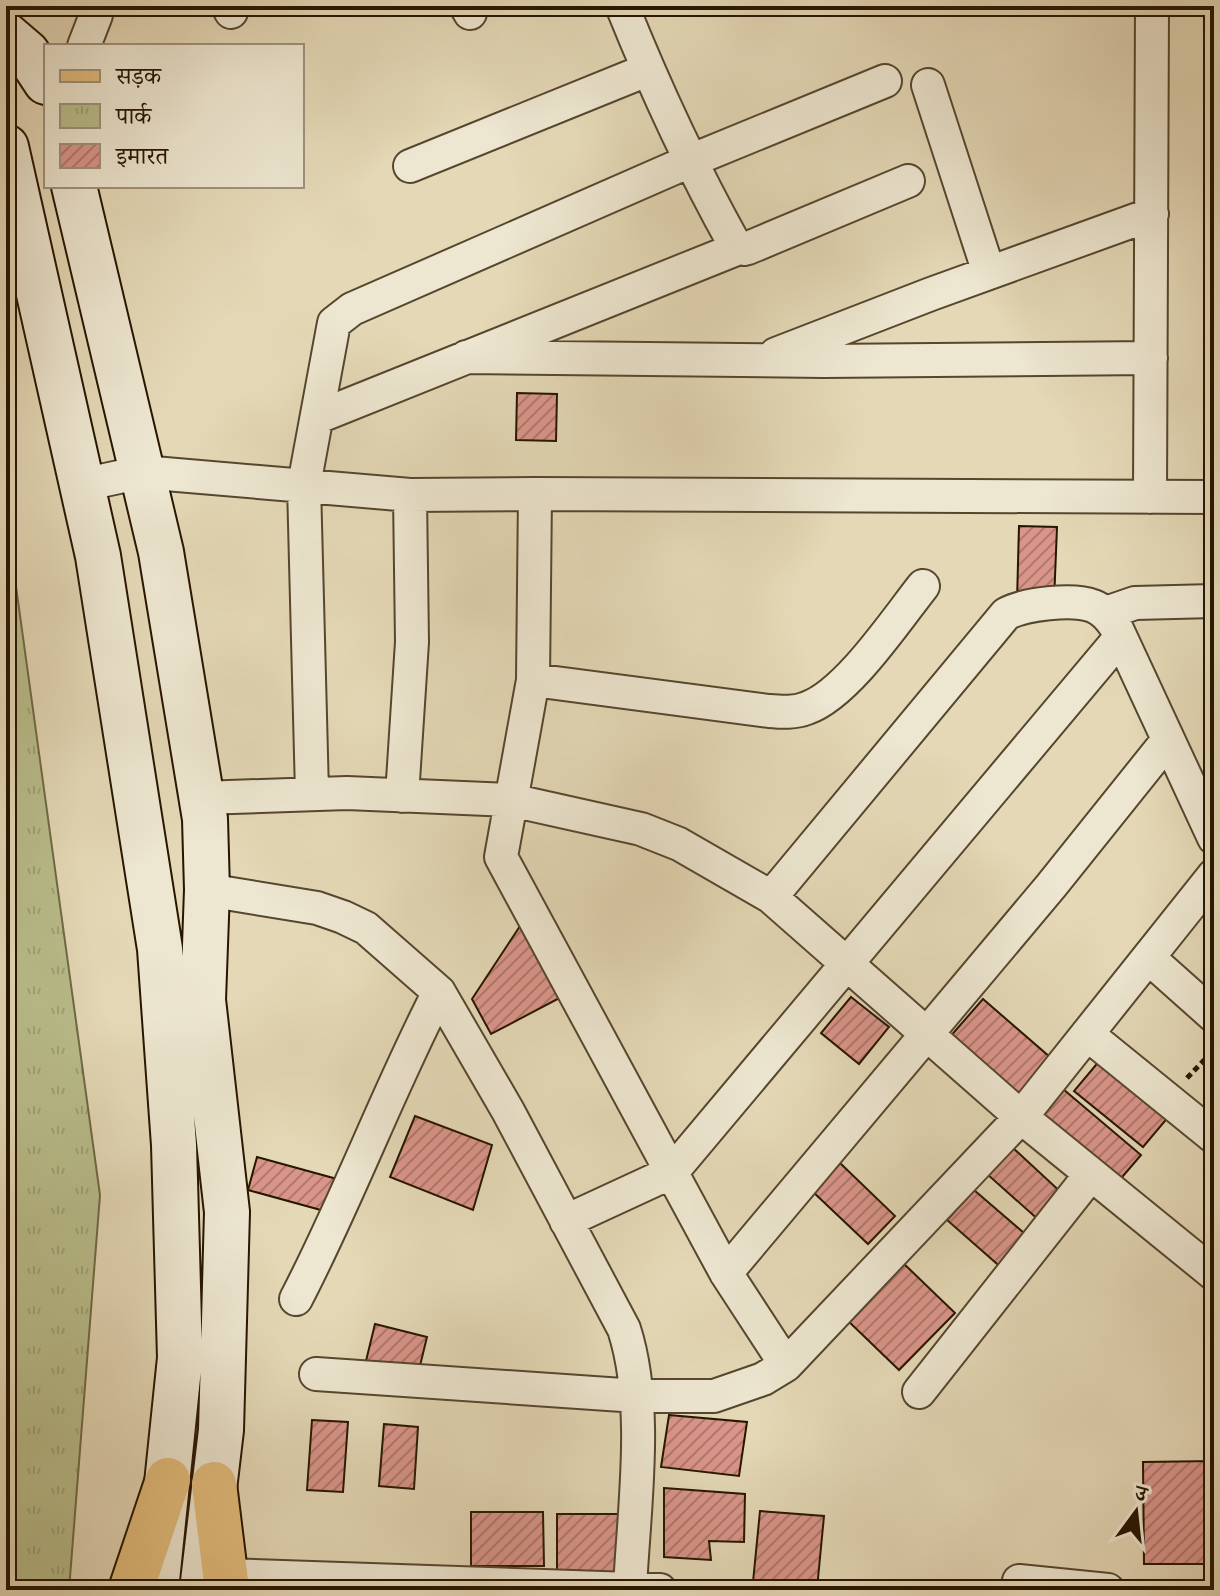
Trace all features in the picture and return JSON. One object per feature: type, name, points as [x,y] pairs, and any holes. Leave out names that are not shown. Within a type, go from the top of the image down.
[{"type":"main road","points":[[6,35],[27,53],[44,79]]},
{"type":"main road","points":[[6,147],[98,556],[160,949],[174,1145],[180,1358],[156,1590]]},
{"type":"main road","points":[[74,188],[161,552],[205,819],[207,890],[203,1000],[227,1212],[221,1430],[214,1484],[218,1585]]},
{"type":"main road","points":[[131,1590],[168,1480]]},
{"type":"street","points":[[85,44],[96,15],[95,6]]},
{"type":"street","points":[[622,6],[647,70],[690,161],[739,248]]},
{"type":"street","points":[[1150,497],[1152,6]]},
{"type":"street","points":[[410,166],[647,70]]},
{"type":"street","points":[[312,793],[304,485],[334,323],[340,316],[690,161],[885,81]]},
{"type":"street","points":[[928,85],[989,273]]},
{"type":"street","points":[[318,417],[739,248],[748,248],[908,181]]},
{"type":"street","points":[[761,360],[1152,214]]},
{"type":"street","points":[[466,357],[761,360],[1151,358]]},
{"type":"street","points":[[82,485],[142,472],[410,495],[1214,497]]},
{"type":"street","points":[[535,494],[533,680],[501,857],[726,1273],[786,1365]]},
{"type":"street","points":[[402,796],[412,642],[410,495]]},
{"type":"street","points":[[533,680],[769,711],[806,709],[830,696],[923,586]]},
{"type":"street","points":[[566,1221],[672,1172],[846,963],[1113,626],[1135,603],[1214,601]]},
{"type":"street","points":[[771,897],[1006,614],[1031,605],[1082,603],[1094,606],[1113,626],[1214,838]]},
{"type":"street","points":[[726,1273],[1051,886],[1168,740]]},
{"type":"street","points":[[201,798],[312,793],[511,800],[650,832],[679,844],[771,897],[1021,1117],[1214,1274]]},
{"type":"street","points":[[316,1374],[637,1396],[714,1396],[763,1379],[786,1365],[1021,1117],[1214,875]]},
{"type":"street","points":[[207,890],[317,908],[343,917],[366,928],[439,992],[508,1111],[624,1329],[636,1376],[645,1589],[218,1585]]},
{"type":"street","points":[[1150,959],[1214,1016]]},
{"type":"street","points":[[296,1299],[439,992]]},
{"type":"street","points":[[1087,1034],[1214,1137]]},
{"type":"street","points":[[919,1392],[1091,1174]]},
{"type":"street","points":[[1017,1590],[1019,1581],[1108,1590]]},
{"type":"green space","points":[[6,514],[100,1195],[69,1590],[6,1590]]},
{"type":"building","points":[[517,393],[557,394],[556,441],[516,440]]},
{"type":"building","points":[[1019,526],[1057,527],[1054,602],[1017,601]]},
{"type":"building","points":[[520,926],[550,958],[569,993],[491,1034],[472,999]]},
{"type":"building","points":[[851,997],[889,1027],[859,1064],[821,1033]]},
{"type":"building","points":[[983,999],[1051,1058],[1021,1099],[949,1038]]},
{"type":"building","points":[[1101,1059],[1170,1115],[1143,1147],[1074,1091]]},
{"type":"building","points":[[1063,1089],[1141,1155],[1117,1183],[1039,1118]]},
{"type":"building","points":[[415,1116],[492,1145],[473,1210],[390,1177]]},
{"type":"building","points":[[1012,1147],[1065,1196],[1041,1222],[987,1174]]},
{"type":"building","points":[[257,1157],[337,1179],[328,1212],[248,1190]]},
{"type":"building","points":[[840,1163],[895,1216],[868,1244],[812,1191]]},
{"type":"building","points":[[974,1190],[1031,1239],[1004,1270],[947,1220]]},
{"type":"building","points":[[900,1260],[955,1313],[899,1370],[844,1317]]},
{"type":"building","points":[[375,1324],[427,1337],[417,1378],[365,1365]]},
{"type":"building","points":[[669,1415],[747,1422],[739,1476],[661,1467]]},
{"type":"building","points":[[312,1420],[348,1422],[343,1492],[307,1490]]},
{"type":"building","points":[[384,1424],[418,1427],[414,1489],[379,1486]]},
{"type":"building","points":[[1214,1461],[1214,1564],[1144,1564],[1143,1462]]},
{"type":"building","points":[[664,1488],[745,1494],[744,1542],[709,1541],[711,1560],[664,1557]]},
{"type":"building","points":[[760,1511],[824,1516],[817,1589],[753,1582]]},
{"type":"building","points":[[471,1512],[543,1512],[544,1566],[471,1566]]},
{"type":"building","points":[[557,1514],[630,1514],[630,1572],[557,1572]]}]
